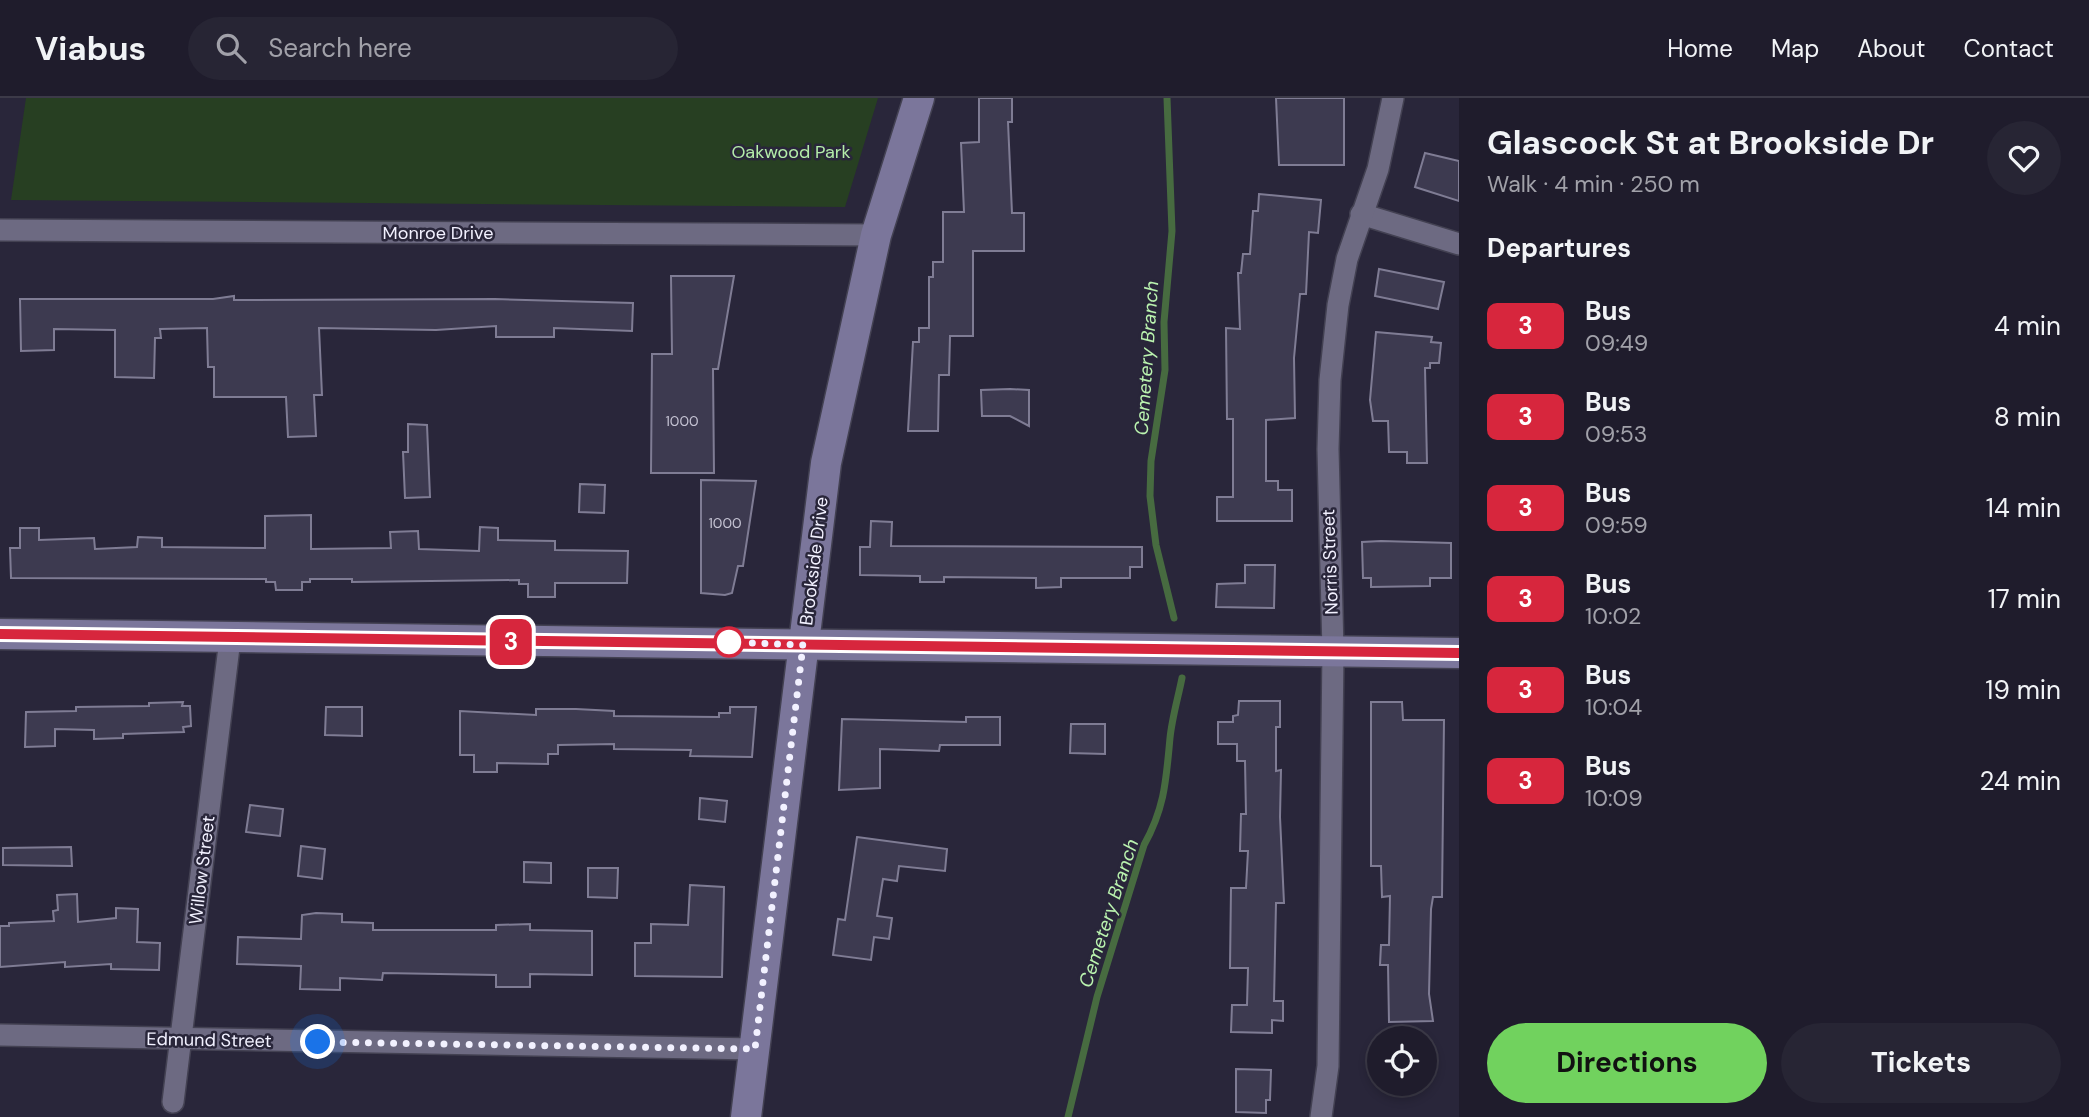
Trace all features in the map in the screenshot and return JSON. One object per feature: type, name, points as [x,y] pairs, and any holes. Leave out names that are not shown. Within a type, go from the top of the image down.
[{"type":"street","name":"Brookside Drive","points":[[746,1117],[826,463],[876,235],[919,98]]},
{"type":"street","name":"Norris Street","points":[[1321,1117],[1328,1066],[1333,651],[1328,449],[1331,380],[1338,305],[1361,214],[1378,169],[1393,98]]},
{"type":"street","points":[[1361,214],[1459,244]]},
{"type":"street","name":"Monroe Drive","points":[[0,230],[876,235]]},
{"type":"street","points":[[0,634],[1459,653]]},
{"type":"street","name":"Willow Street","points":[[173,1102],[230,639]]},
{"type":"street","name":"Edmund Street","points":[[0,1035],[755,1049]]},
{"type":"green space","name":"Oakwood Park","points":[[26,98],[878,98],[845,207],[11,200]]},
{"type":"building","points":[[979,98],[1012,98],[1012,122],[1008,122],[1012,213],[1024,213],[1024,251],[973,251],[973,336],[950,336],[949,375],[939,375],[938,431],[908,431],[913,342],[919,342],[919,328],[929,328],[929,277],[933,277],[933,262],[943,262],[943,212],[964,212],[961,143],[979,142]]},
{"type":"building","points":[[1276,98],[1344,98],[1344,165],[1279,165]]},
{"type":"building","points":[[1425,153],[1459,161],[1459,201],[1415,187]]},
{"type":"building","points":[[1259,194],[1321,200],[1318,233],[1309,232],[1306,294],[1300,294],[1294,358],[1295,418],[1266,420],[1266,481],[1278,481],[1278,490],[1292,490],[1292,521],[1217,521],[1217,497],[1233,497],[1233,419],[1227,419],[1226,328],[1240,329],[1238,273],[1241,273],[1243,254],[1250,254],[1253,211],[1258,211]]},
{"type":"building","points":[[1379,269],[1444,282],[1438,309],[1375,296]]},
{"type":"building","points":[[671,276],[734,276],[718,369],[713,369],[714,473],[651,473],[652,354],[672,354]]},
{"type":"building","points":[[234,296],[234,300],[495,299],[633,303],[632,331],[554,328],[554,337],[496,337],[496,326],[436,330],[319,328],[322,395],[314,395],[316,436],[288,437],[286,397],[214,397],[214,367],[208,367],[207,328],[160,329],[161,338],[155,338],[154,378],[115,377],[115,330],[54,329],[54,350],[21,351],[20,299],[213,299]]},
{"type":"building","points":[[1376,332],[1432,337],[1431,342],[1441,343],[1439,363],[1430,363],[1430,368],[1425,368],[1427,463],[1407,463],[1407,452],[1389,452],[1388,421],[1373,421],[1370,400]]},
{"type":"building","points":[[981,390],[1029,390],[1029,426],[1010,416],[982,416]]},
{"type":"building","points":[[408,424],[427,425],[430,497],[405,498],[403,452],[408,452]]},
{"type":"building","points":[[701,480],[756,481],[743,566],[738,566],[732,593],[725,595],[701,593]]},
{"type":"building","points":[[580,484],[605,485],[604,513],[579,512]]},
{"type":"building","points":[[311,515],[311,549],[391,548],[390,532],[418,531],[419,549],[479,551],[480,527],[498,528],[498,540],[555,541],[555,550],[628,551],[627,583],[555,583],[555,597],[528,597],[528,584],[519,584],[519,580],[352,582],[352,579],[310,579],[310,582],[302,582],[302,590],[276,590],[275,582],[266,582],[266,579],[11,578],[10,548],[20,548],[20,528],[39,528],[39,540],[94,538],[95,549],[137,547],[138,537],[162,538],[162,547],[265,548],[265,516]]},
{"type":"building","points":[[871,521],[892,522],[891,546],[1142,547],[1142,567],[1130,567],[1130,578],[1061,578],[1061,587],[1036,588],[1036,578],[944,577],[944,582],[920,582],[920,576],[860,575],[860,547],[870,547]]},
{"type":"building","points":[[1362,542],[1451,543],[1451,578],[1430,578],[1430,586],[1371,587],[1371,578],[1363,578]]},
{"type":"building","points":[[1245,565],[1275,565],[1274,608],[1216,607],[1217,584],[1245,583]]},
{"type":"building","points":[[1239,701],[1280,701],[1280,727],[1276,727],[1276,771],[1281,770],[1284,903],[1276,903],[1274,1001],[1283,1001],[1283,1021],[1272,1020],[1272,1033],[1231,1032],[1232,1005],[1247,1005],[1248,968],[1230,968],[1231,888],[1246,888],[1248,851],[1240,851],[1241,814],[1246,814],[1245,761],[1237,761],[1237,744],[1218,744],[1218,722],[1233,722],[1233,716],[1238,715]]},
{"type":"building","points":[[183,702],[182,706],[190,706],[191,726],[183,727],[184,732],[123,734],[123,738],[94,739],[94,730],[55,729],[55,746],[25,747],[26,712],[76,711],[76,707],[149,706],[149,703]]},
{"type":"building","points":[[1371,702],[1402,702],[1403,720],[1444,720],[1442,897],[1433,897],[1431,909],[1429,994],[1433,1021],[1389,1022],[1388,965],[1380,965],[1381,945],[1389,945],[1390,896],[1382,897],[1381,866],[1371,866]]},
{"type":"building","points":[[326,707],[362,707],[362,736],[325,735]]},
{"type":"building","points":[[730,707],[756,707],[752,757],[690,756],[691,750],[614,749],[614,744],[558,745],[558,754],[548,754],[548,764],[497,763],[497,772],[474,772],[474,755],[460,755],[460,711],[536,715],[536,709],[576,709],[614,711],[614,716],[719,717],[719,713],[730,713]]},
{"type":"building","points":[[966,717],[1000,717],[1000,745],[940,745],[939,751],[880,749],[880,788],[839,790],[842,719],[966,722]]},
{"type":"building","points":[[1071,724],[1105,724],[1105,754],[1070,753]]},
{"type":"building","points":[[700,798],[727,801],[725,822],[699,819]]},
{"type":"building","points":[[250,805],[283,809],[280,836],[246,832]]},
{"type":"building","points":[[857,837],[947,849],[945,871],[899,866],[897,881],[883,879],[877,916],[892,918],[889,939],[874,937],[871,960],[833,955],[838,919],[845,920]]},
{"type":"building","points":[[301,846],[325,849],[322,879],[298,876]]},
{"type":"building","points":[[71,847],[72,866],[3,865],[3,848]]},
{"type":"building","points":[[524,862],[551,863],[551,883],[524,882]]},
{"type":"building","points":[[588,868],[618,868],[617,898],[588,897]]},
{"type":"building","points":[[690,885],[724,887],[722,977],[635,976],[635,943],[651,943],[651,924],[688,925]]},
{"type":"building","points":[[77,894],[78,922],[116,918],[116,908],[138,909],[137,942],[160,943],[159,970],[111,969],[111,964],[65,967],[65,962],[0,967],[0,926],[9,926],[9,923],[54,921],[53,911],[58,910],[57,895]]},
{"type":"building","points":[[342,914],[342,922],[373,923],[373,930],[496,930],[496,925],[530,924],[530,930],[592,931],[592,975],[530,974],[530,987],[496,987],[496,975],[383,973],[382,980],[340,978],[340,990],[300,989],[301,966],[237,964],[238,937],[301,939],[302,915]]},
{"type":"building","points":[[1236,1069],[1271,1070],[1270,1100],[1266,1100],[1266,1113],[1236,1112]]},
{"type":"waterway","name":"Cemetery Branch","points":[[1167,98],[1172,231],[1164,322],[1165,370],[1151,461],[1150,496],[1156,545],[1174,618]]},
{"type":"waterway","name":"Cemetery Branch","points":[[1068,1117],[1097,997],[1144,845],[1160,806],[1166,780],[1172,723],[1182,678]]},
{"type":"bus line","name":"3","points":[[0,634],[1459,653]]},
{"type":"route","points":[[318,1042],[755,1049],[800,689],[803,645],[729,642]]}]
